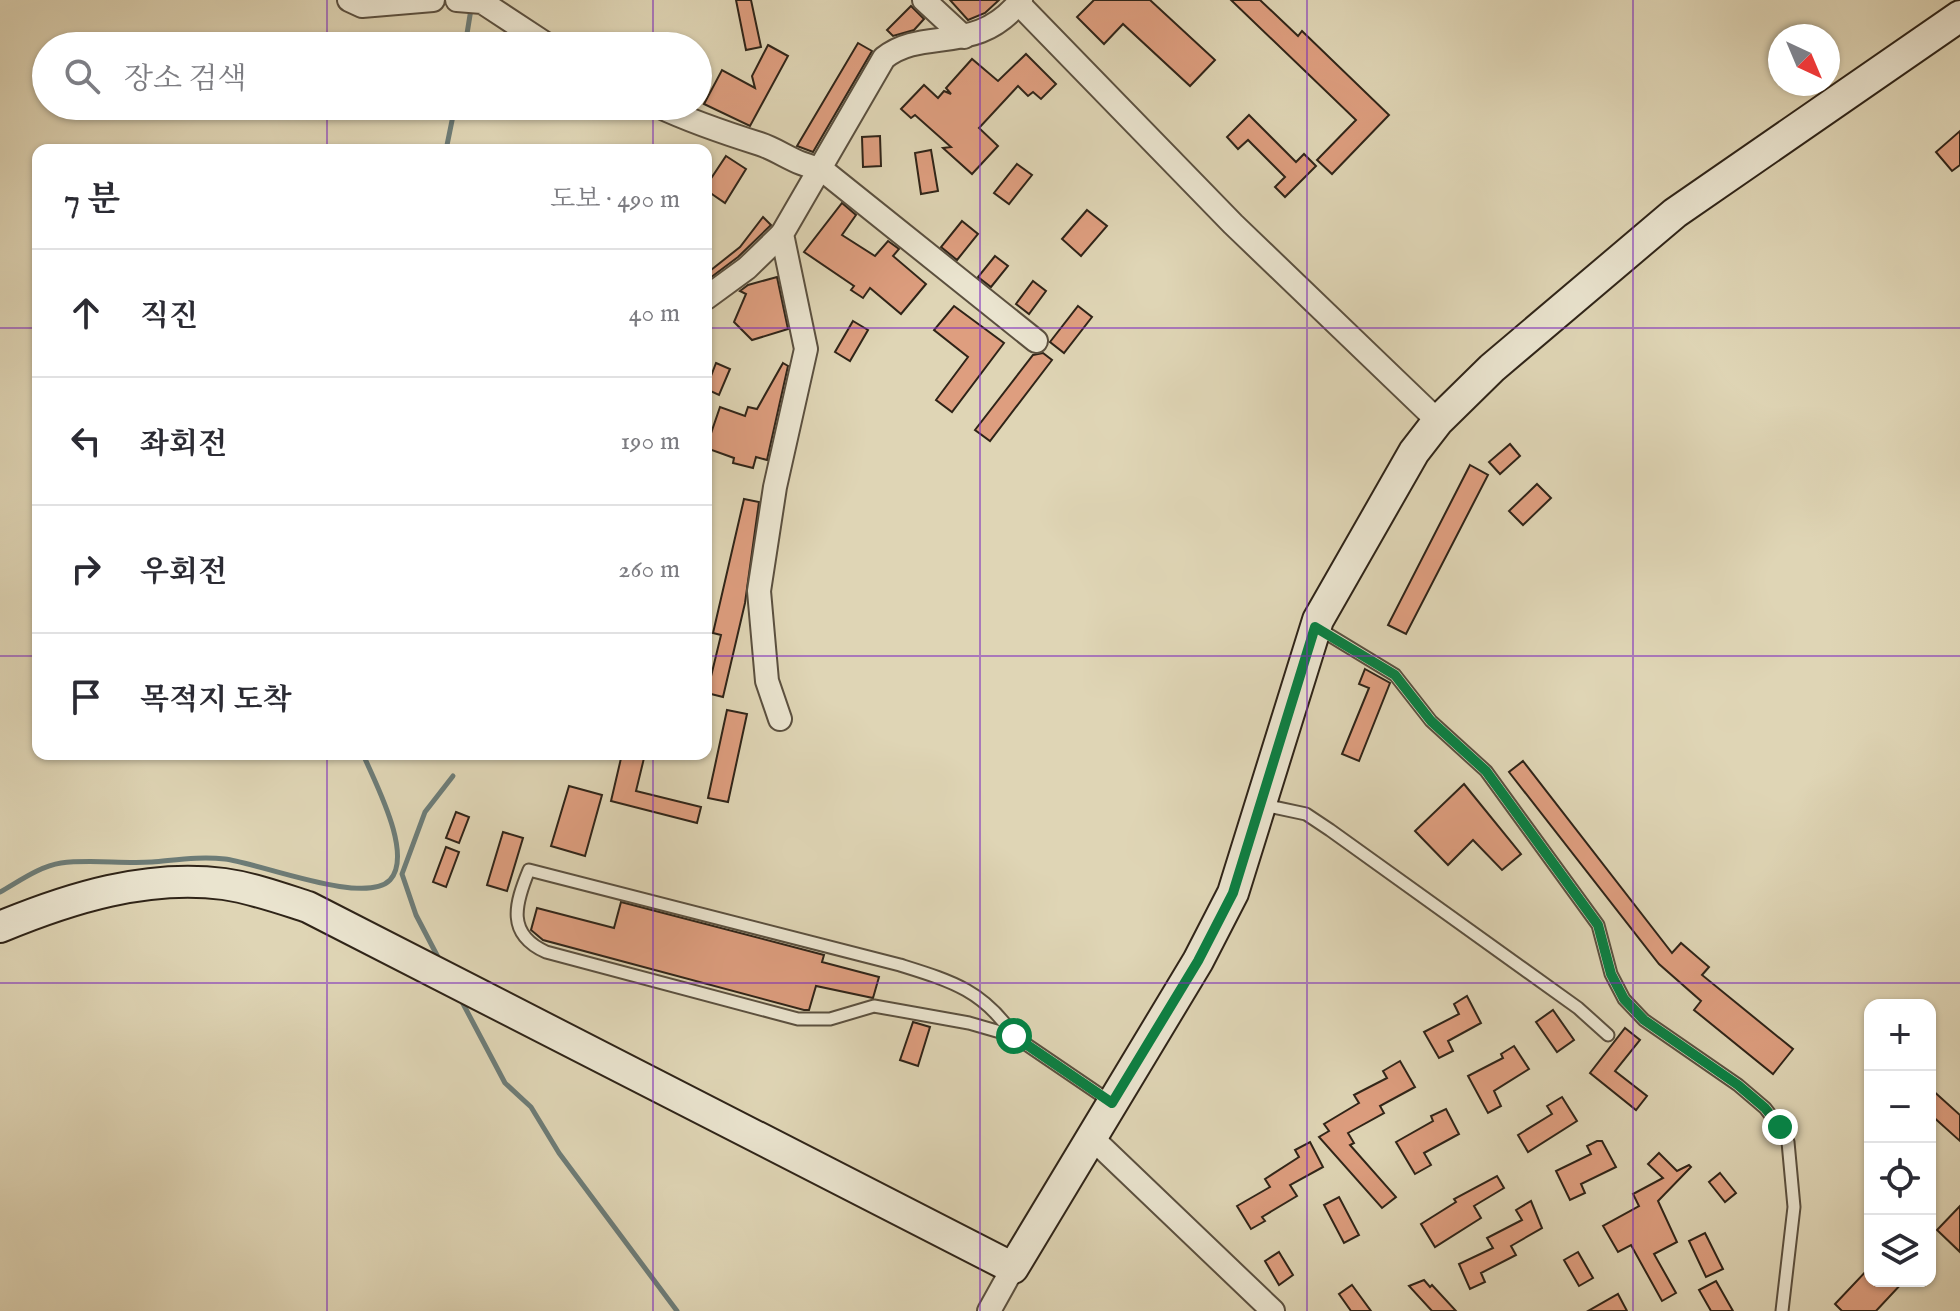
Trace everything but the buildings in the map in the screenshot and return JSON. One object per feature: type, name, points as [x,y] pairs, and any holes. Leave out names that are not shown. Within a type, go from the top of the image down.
[{"type":"main road","points":[[0,927],[63,902],[131,886],[197,881],[226,884],[308,907],[1013,1268],[1198,961],[1233,893],[1263,805],[1295,683],[1315,627],[1414,452],[1438,421],[1567,301],[1675,213],[1960,16]]},
{"type":"street","points":[[349,0],[362,6],[433,0]]},
{"type":"street","points":[[457,0],[482,2],[528,32]]},
{"type":"street","points":[[924,0],[964,37]]},
{"type":"street","points":[[712,294],[747,268],[782,234],[884,58],[894,50],[910,45],[964,37],[988,27],[1020,2],[1233,224],[1438,421]]},
{"type":"street","points":[[691,120],[733,138],[762,145],[809,167],[820,168],[1036,341]]},
{"type":"street","points":[[780,719],[767,681],[759,591],[775,487],[806,349],[782,234]]},
{"type":"street","points":[[1091,1137],[1273,1311]]},
{"type":"street","points":[[989,1311],[1013,1268]]},
{"type":"lane","points":[[1315,627],[1395,675],[1431,721],[1486,771],[1598,925],[1611,974],[1624,999],[1644,1020],[1738,1085],[1765,1108],[1780,1127],[1788,1142],[1794,1207],[1782,1311]]},
{"type":"lane","points":[[1263,805],[1288,808],[1318,822],[1578,1008],[1608,1035]]},
{"type":"lane","points":[[1014,1036],[969,1023],[874,1006],[830,1019],[798,1019],[546,952],[527,944],[519,929],[517,911],[521,889],[529,870],[900,965],[957,983],[981,997],[1014,1036],[1112,1103]]},
{"type":"waterway","points":[[467,32],[471,9]]},
{"type":"waterway","points":[[447,144],[452,120]]},
{"type":"waterway","points":[[0,892],[37,871],[61,863],[206,858],[241,862],[336,886],[377,887],[390,880],[396,868],[397,853],[390,817],[366,760]]},
{"type":"waterway","points":[[440,961],[416,915],[402,874],[425,812],[453,776]]},
{"type":"waterway","points":[[460,998],[505,1083],[531,1107],[559,1153],[677,1311]]},
{"type":"route","points":[[1014,1036],[1112,1103],[1198,961],[1233,893],[1263,805],[1295,683],[1315,627],[1395,675],[1431,721],[1463,746],[1486,771],[1598,925],[1611,974],[1624,999],[1644,1020],[1738,1085],[1765,1108],[1780,1127]]}]
